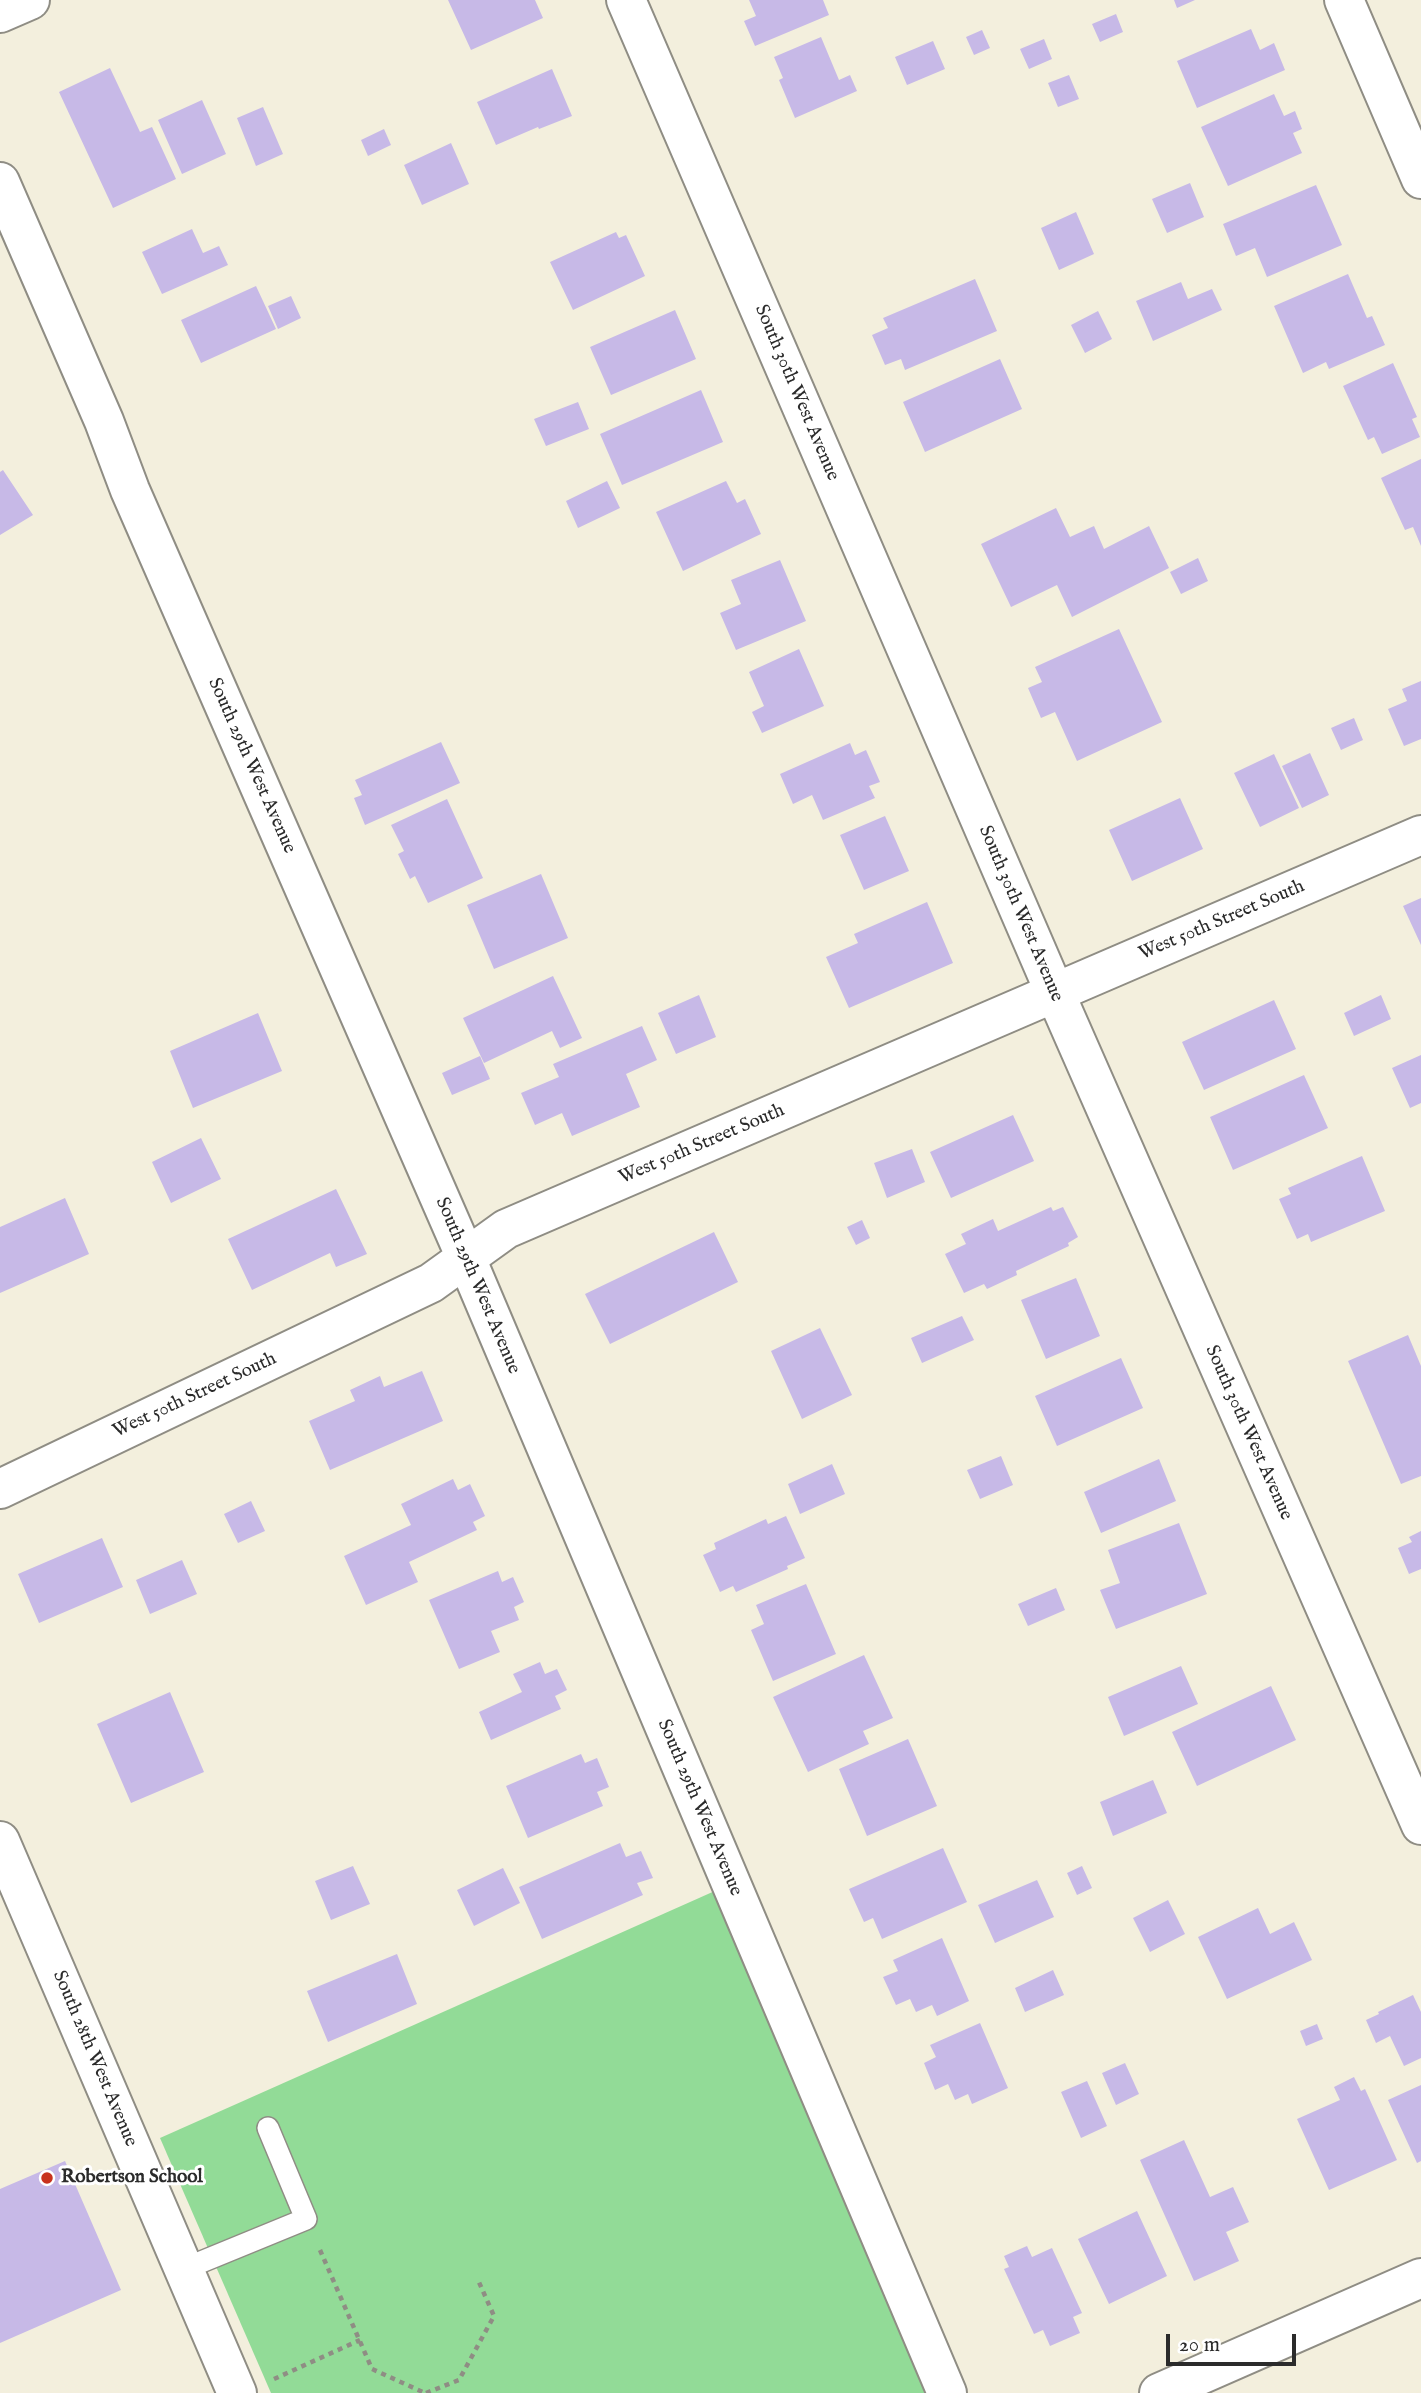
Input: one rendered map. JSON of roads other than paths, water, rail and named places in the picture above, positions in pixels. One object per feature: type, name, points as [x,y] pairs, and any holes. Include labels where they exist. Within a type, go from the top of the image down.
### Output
[{"type":"street","points":[[0,13],[30,0]]},
{"type":"street","name":"South 30th West Avenue","points":[[626,0],[1055,993],[1421,1825]]},
{"type":"street","points":[[1344,0],[1421,179]]},
{"type":"street","name":"South 29th West Avenue","points":[[0,182],[104,421],[130,490],[466,1258],[947,2393]]},
{"type":"street","name":"West 50th Street South","points":[[0,1489],[431,1283],[506,1229],[1421,835]]},
{"type":"street","name":"South 28th West Avenue","points":[[0,1841],[184,2269],[251,2388]]},
{"type":"street","points":[[1159,2393],[1421,2278]]},
{"type":"lane","points":[[184,2269],[306,2219],[268,2128]]},
{"type":"place","name":"Robertson School","points":[[47,2178]]}]
